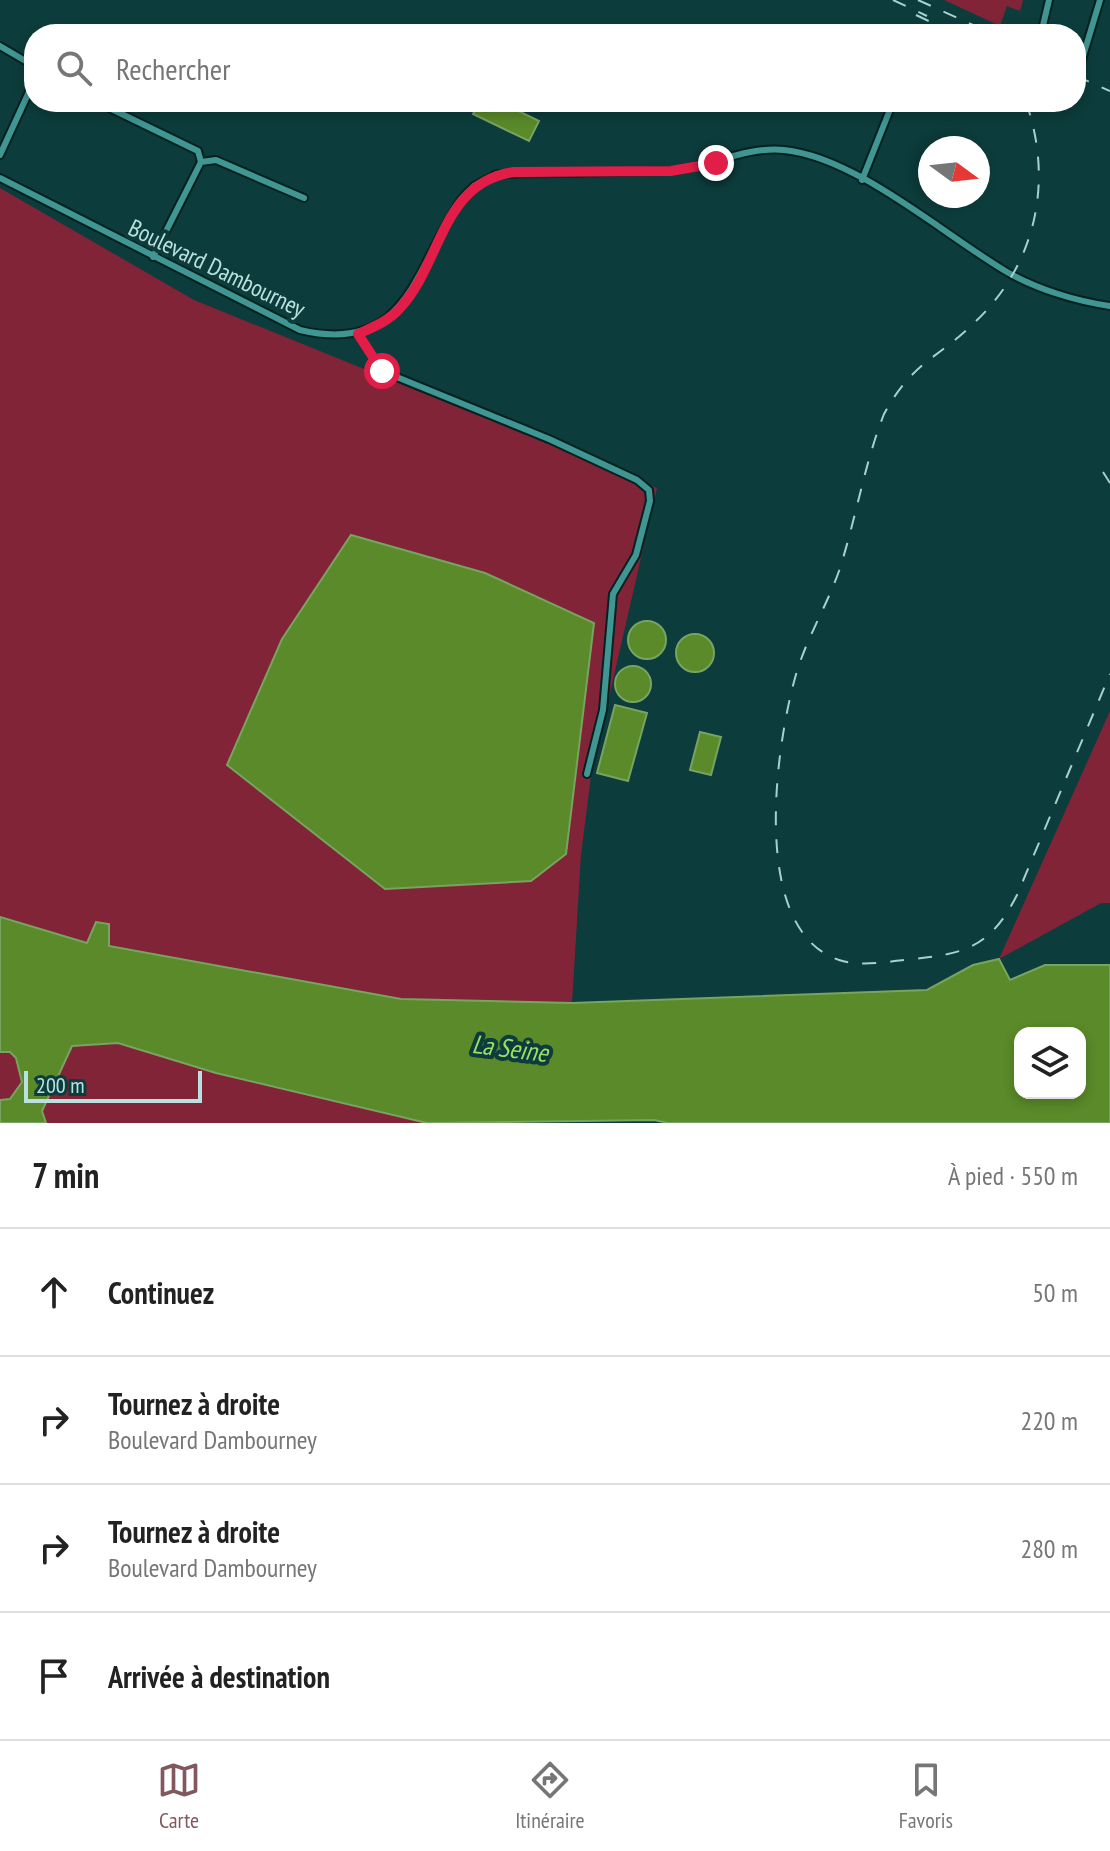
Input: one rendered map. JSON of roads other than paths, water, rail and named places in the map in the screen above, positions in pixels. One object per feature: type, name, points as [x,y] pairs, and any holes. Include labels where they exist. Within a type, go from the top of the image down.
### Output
[{"type":"street","points":[[1043,24],[1049,0]]},
{"type":"street","points":[[1086,41],[1100,0]]},
{"type":"street","points":[[0,46],[24,60]]},
{"type":"street","points":[[0,155],[24,103]]},
{"type":"street","points":[[118,112],[198,151],[201,162],[153,257]]},
{"type":"street","points":[[862,180],[889,112]]},
{"type":"street","name":"Boulevard Dambourney","points":[[0,178],[300,330],[325,336],[358,334],[398,311],[463,197],[474,186],[497,174],[683,170],[747,153],[776,149],[807,155],[862,180],[911,207],[1012,274],[1061,294],[1110,306]]},
{"type":"street","points":[[201,162],[216,160],[304,198]]},
{"type":"street","points":[[358,334],[382,371],[549,439],[637,480],[649,490],[650,501],[636,555],[613,594],[603,710],[587,774]]},
{"type":"water","points":[[521,112],[539,121],[529,141],[473,114]]},
{"type":"water","points":[[351,535],[485,573],[594,623],[566,854],[531,881],[385,889],[227,765],[282,639]]},
{"type":"water","points":[[647,621],[660,627],[666,640],[660,653],[647,659],[634,653],[628,640],[634,627]]},
{"type":"water","points":[[695,634],[708,640],[714,653],[708,666],[695,672],[682,666],[676,653],[682,640]]},
{"type":"water","points":[[633,666],[646,671],[651,684],[646,697],[633,702],[620,697],[615,684],[620,671]]},
{"type":"water","points":[[615,705],[647,713],[628,781],[597,773]]},
{"type":"water","points":[[700,732],[721,737],[711,775],[690,770]]},
{"type":"water","name":"La Seine","points":[[0,917],[87,943],[96,922],[109,924],[109,946],[401,999],[572,1003],[927,990],[973,965],[999,959],[1010,980],[1045,965],[1110,965],[1110,1123],[668,1123],[654,1120],[427,1123],[216,1073],[118,1043],[72,1046],[42,1111],[46,1123],[0,1123],[0,1100],[10,1099],[22,1082],[16,1058],[10,1052],[0,1052]]},
{"type":"railway","points":[[893,0],[927,16]]},
{"type":"railway","points":[[918,0],[971,24]]},
{"type":"railway","points":[[916,15],[935,24]]},
{"type":"railway","points":[[1086,80],[1110,91]]},
{"type":"railway","points":[[1029,112],[1038,162],[1038,192],[1034,221],[1025,249],[995,300],[960,336],[915,372],[884,414],[839,571],[797,671],[782,741],[776,830],[780,874],[791,912],[810,942],[839,960],[864,964],[943,955],[972,946],[985,938],[996,928],[1017,895],[1110,674]]},
{"type":"railway","points":[[1103,472],[1110,483]]}]
